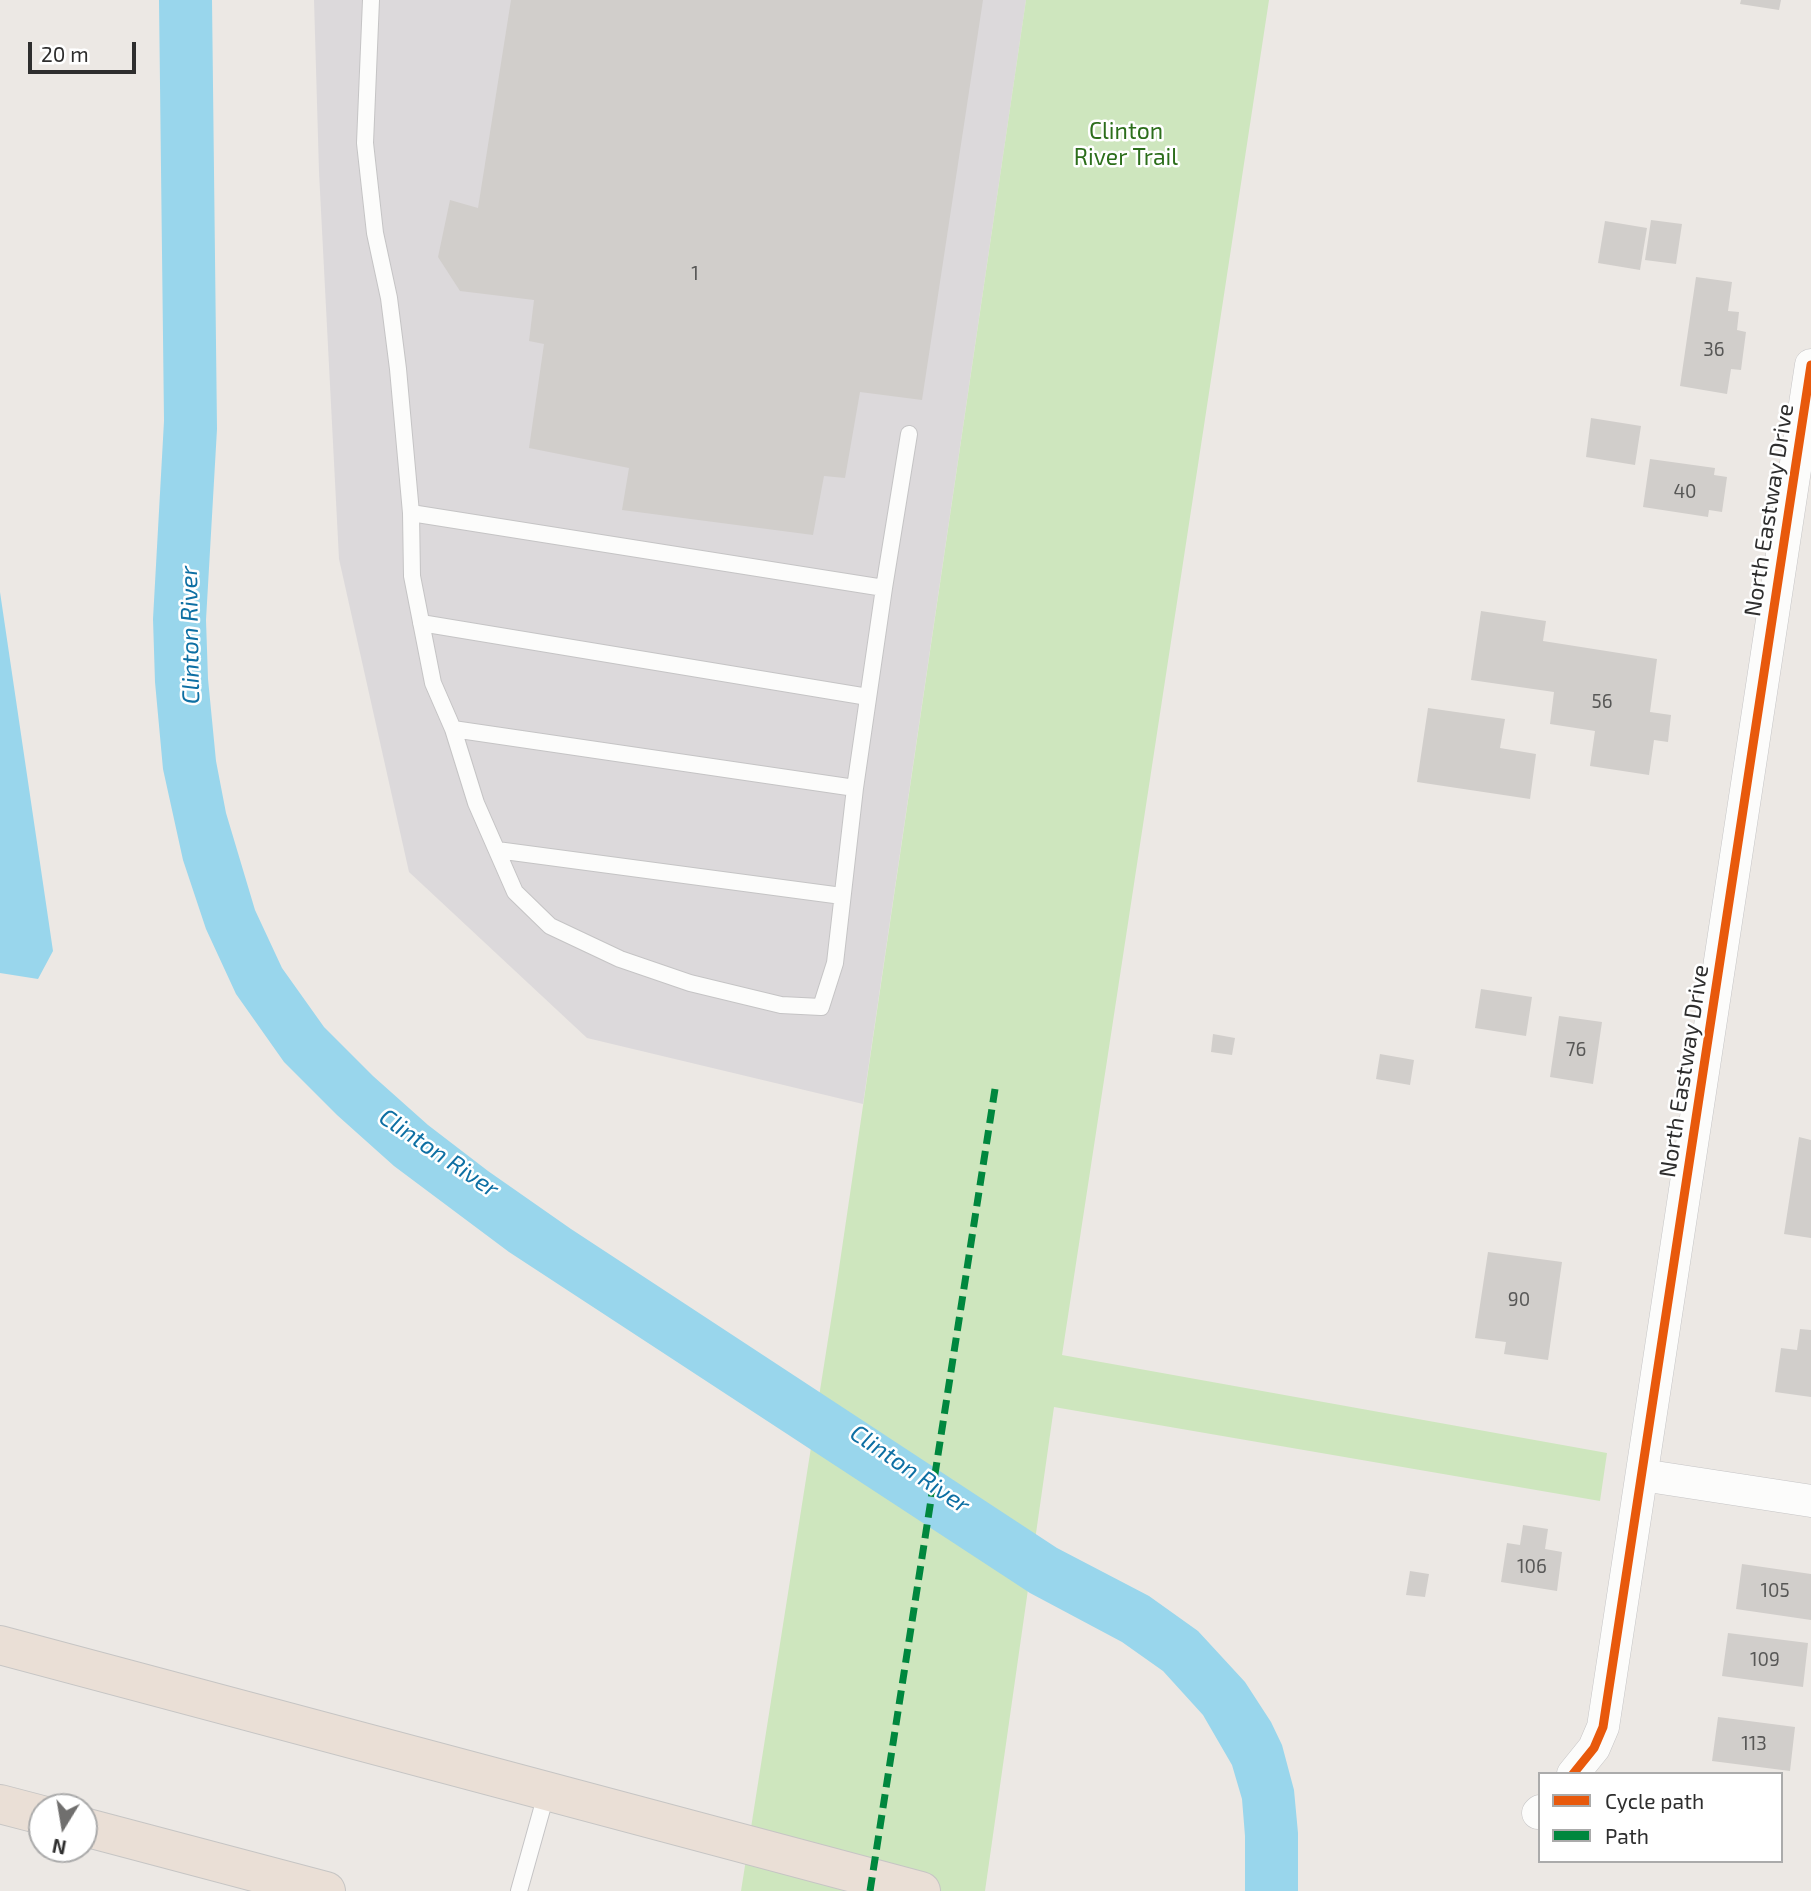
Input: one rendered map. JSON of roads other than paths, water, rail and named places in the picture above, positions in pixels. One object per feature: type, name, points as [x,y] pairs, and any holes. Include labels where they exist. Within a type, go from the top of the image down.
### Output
[{"type":"highway","points":[[0,1645],[921,1891]]},
{"type":"highway","points":[[0,1804],[28,1811]]},
{"type":"highway","points":[[98,1831],[326,1891]]},
{"type":"street","name":"North Eastway Drive","points":[[1575,1772],[1594,1748],[1603,1727],[1811,365]]},
{"type":"street","points":[[1642,1475],[1811,1501]]},
{"type":"lane","points":[[371,0],[365,142],[375,233],[389,298],[398,369],[411,513],[412,576],[421,623],[433,683],[453,729],[476,803],[515,892],[550,926],[620,959],[690,983],[782,1005],[821,1007],[835,963],[855,788],[909,434]]},
{"type":"lane","points":[[411,513],[884,588]]},
{"type":"lane","points":[[421,623],[868,697]]},
{"type":"lane","points":[[453,729],[855,788]]},
{"type":"lane","points":[[497,850],[842,896]]},
{"type":"lane","points":[[519,1891],[547,1791]]},
{"type":"water","name":"Clinton River","points":[[159,0],[212,0],[217,429],[206,620],[208,679],[216,761],[226,813],[255,910],[282,968],[324,1027],[373,1076],[428,1125],[488,1171],[571,1229],[1057,1548],[1149,1596],[1198,1631],[1245,1682],[1271,1722],[1282,1745],[1294,1790],[1298,1833],[1298,1891],[1245,1891],[1242,1799],[1232,1765],[1203,1715],[1163,1671],[1122,1642],[1030,1593],[509,1252],[394,1166],[337,1115],[284,1062],[236,994],[206,929],[183,860],[163,769],[155,682],[153,619],[164,421]]},
{"type":"water","points":[[0,592],[53,951],[38,979],[0,973]]},
{"type":"park label","name":"Clinton River Trail","points":[[1126,144]]}]
